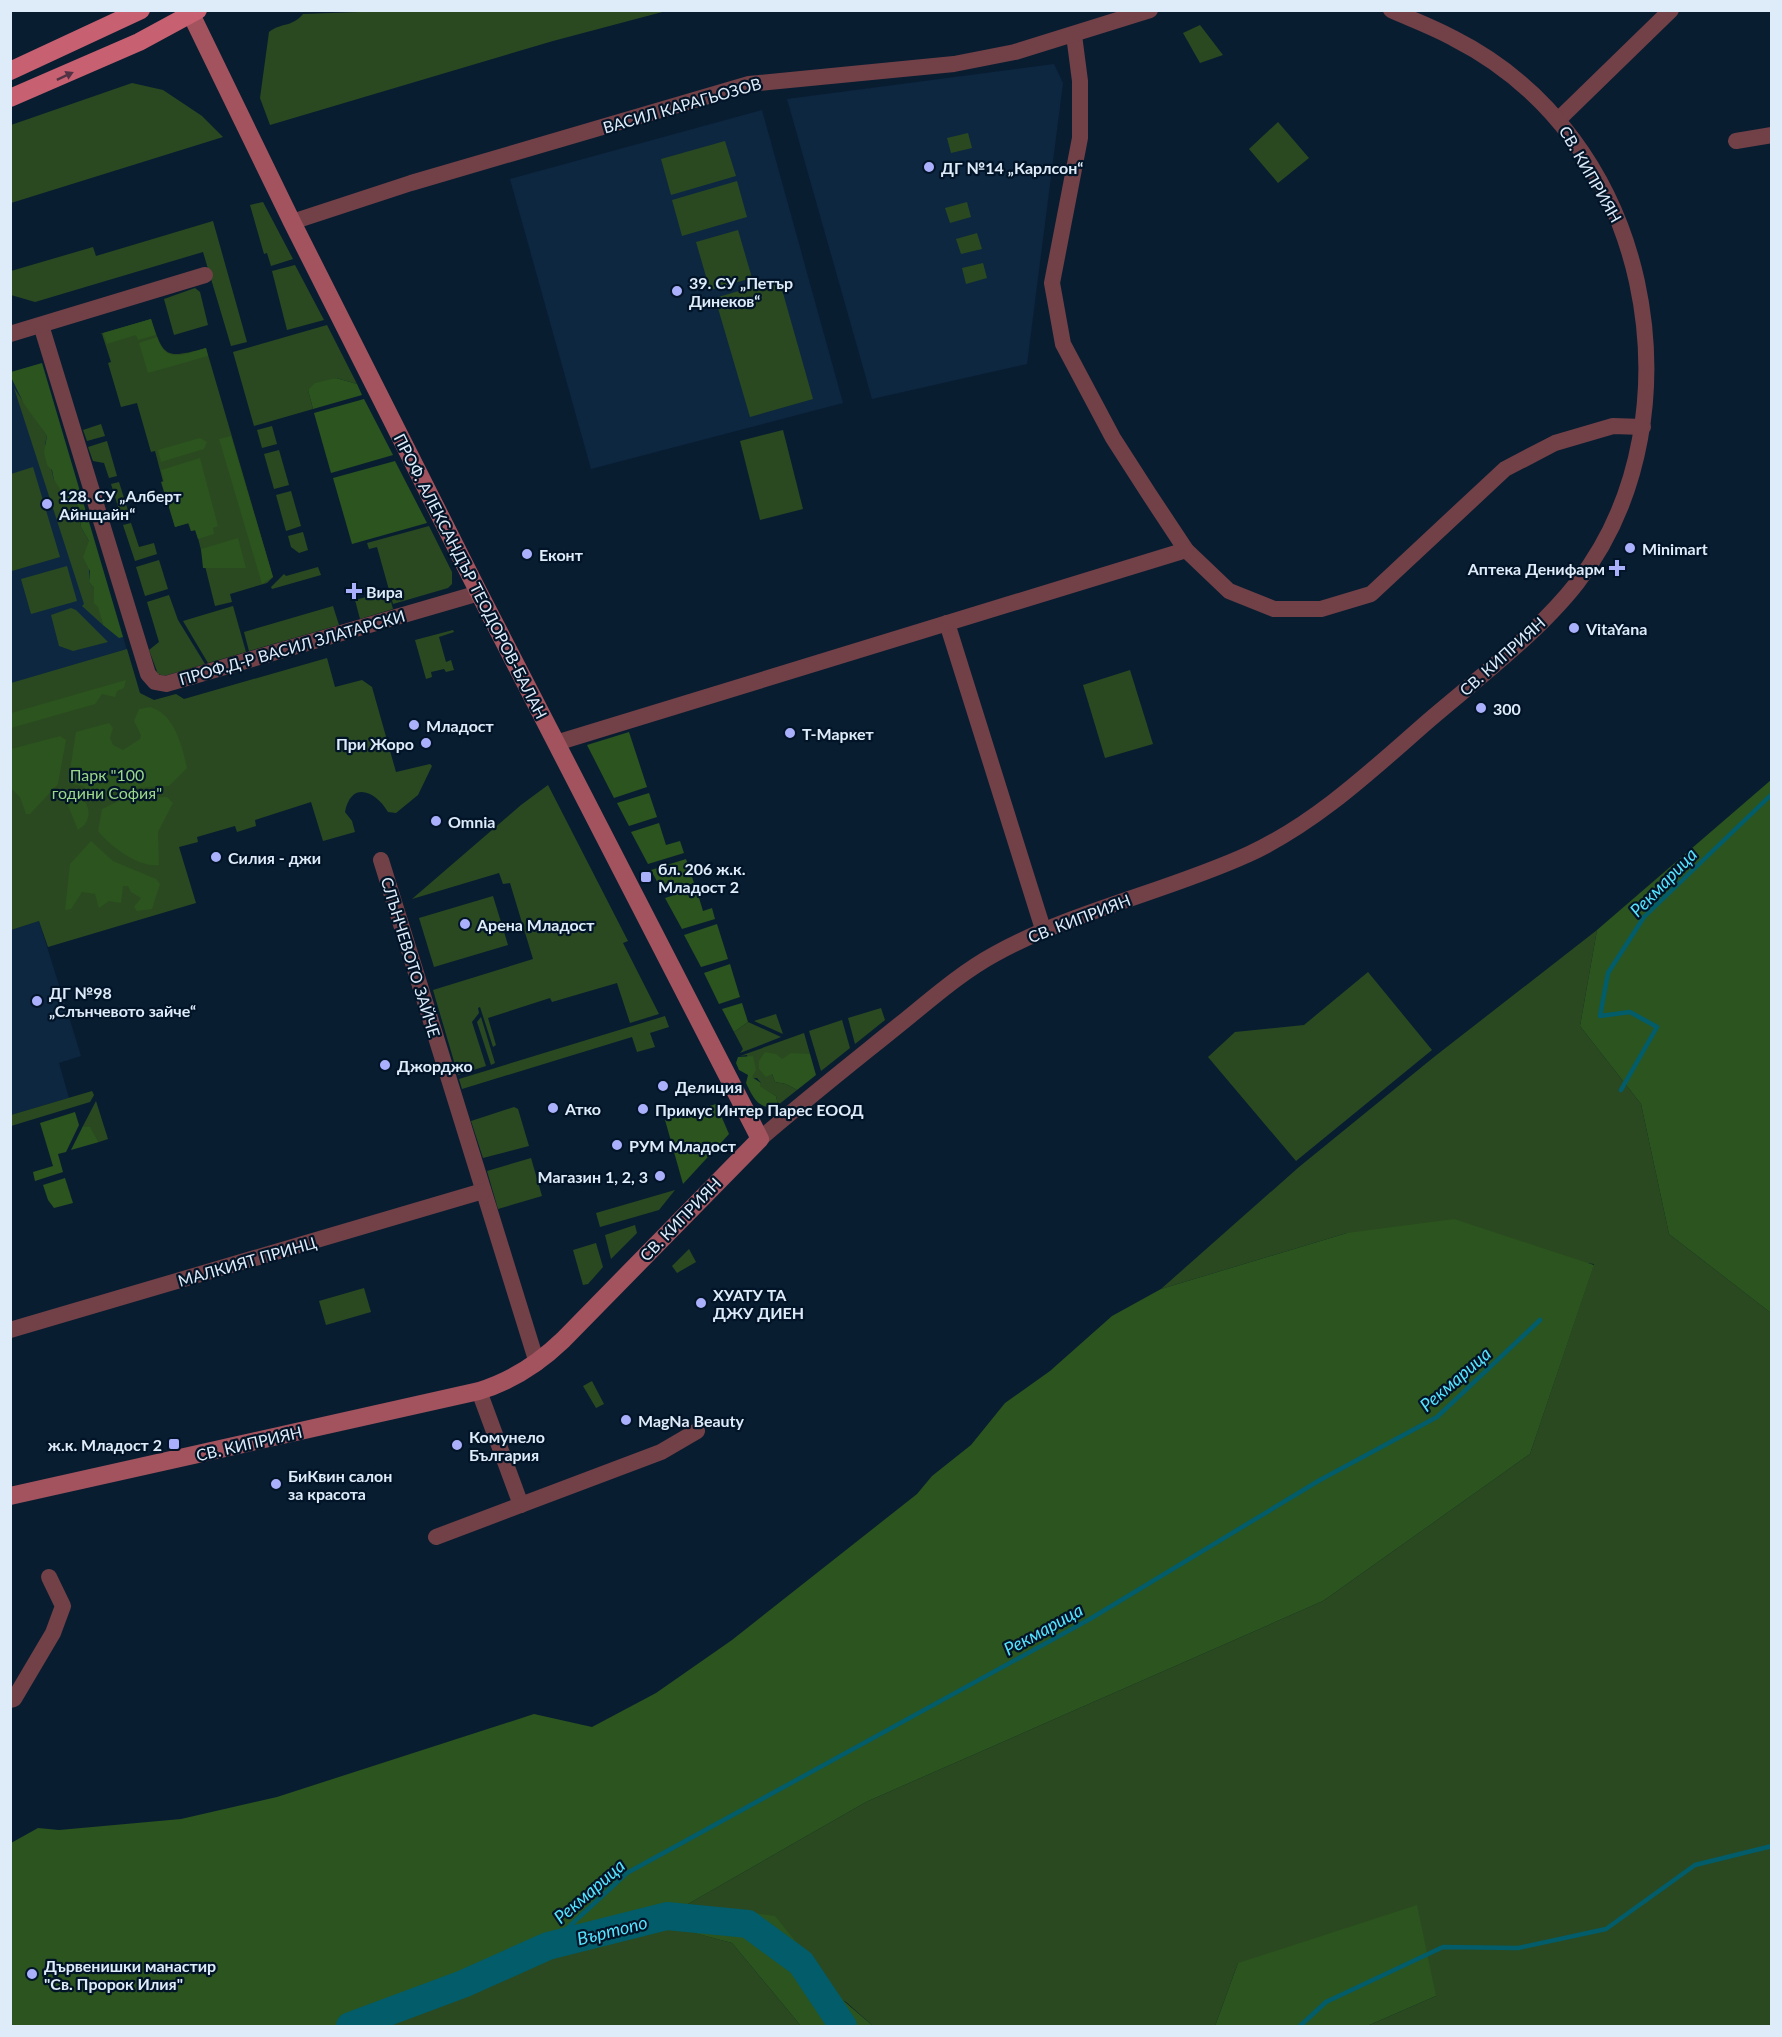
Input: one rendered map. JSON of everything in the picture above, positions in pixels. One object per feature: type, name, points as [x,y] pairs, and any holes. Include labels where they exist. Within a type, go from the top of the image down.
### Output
[{"type":"main road","points":[[10,70],[141,10]]},
{"type":"main road","points":[[10,98],[139,42],[192,12]]},
{"type":"street","name":"ВАСИЛ КАРАГЬОЗОВ","points":[[291,222],[411,183],[749,84],[954,64],[1015,52],[1074,36],[1150,10]]},
{"type":"street","points":[[1390,10],[1477,51],[1526,87],[1559,119],[1671,10]]},
{"type":"street","name":"ПРОФ. АЛЕКСАНДЪР ТЕОДОРОВ-БАЛАН","points":[[192,12],[291,222],[760,1139]]},
{"type":"street","points":[[1074,36],[1080,81],[1080,138],[1052,283],[1063,344],[1113,438],[1186,550],[1228,591],[1274,609],[1321,609],[1371,594],[1505,469],[1555,443],[1613,426],[1643,427]]},
{"type":"street","name":"СВ. КИПРИЯН","points":[[10,1496],[479,1391],[507,1381],[537,1363],[592,1312],[760,1139],[943,990],[990,956],[1043,929],[1250,854],[1279,838],[1360,780],[1533,629],[1579,580],[1614,522],[1629,481],[1643,427],[1647,356],[1644,322],[1631,255],[1611,203],[1559,119]]},
{"type":"street","points":[[1736,141],[1772,135]]},
{"type":"street","points":[[10,334],[205,275]]},
{"type":"street","name":"ПРОФ.Д-Р ВАСИЛ ЗЛАТАРСКИ","points":[[41,325],[148,674],[155,682],[166,684],[479,593]]},
{"type":"street","points":[[556,743],[1186,550]]},
{"type":"street","points":[[947,623],[1043,929]]},
{"type":"street","name":"СЛЪНЧЕВОТО ЗАЙЧЕ","points":[[381,860],[537,1363]]},
{"type":"street","name":"МАЛКИЯТ ПРИНЦ","points":[[10,1330],[483,1191]]},
{"type":"street","points":[[479,1391],[521,1505]]},
{"type":"street","points":[[436,1537],[661,1452],[697,1431]]},
{"type":"street","points":[[10,1700],[14,1699],[53,1633],[63,1606],[49,1577]]},
{"type":"shaded area","name":"ДГ №14 „Карлсон“","points":[[1054,64],[1063,83],[1027,364],[872,399],[787,99]]},
{"type":"shaded area","name":"39. СУ „Петър Динеков“","points":[[762,110],[843,403],[591,469],[510,179]]},
{"type":"shaded area","name":"128. СУ „Алберт Айнщайн“","points":[[42,363],[132,667],[11,703],[11,372]]},
{"type":"shaded area","name":"ДГ №98 „Слънчевото зайче“","points":[[39,921],[81,1056],[59,1063],[69,1098],[11,1115],[11,930]]},
{"type":"green space","points":[[387,11],[666,11],[553,41],[270,125],[260,98],[269,32],[294,21],[303,14]]},
{"type":"green space","points":[[1200,25],[1223,55],[1200,63],[1183,33]]},
{"type":"green space","points":[[132,83],[163,90],[202,116],[223,137],[11,203],[11,125]]},
{"type":"green space","points":[[1278,122],[1309,158],[1278,183],[1249,149]]},
{"type":"green space","points":[[968,133],[972,148],[951,153],[947,138]]},
{"type":"green space","points":[[725,141],[736,176],[671,195],[661,159]]},
{"type":"green space","points":[[737,181],[747,217],[682,236],[672,200]]},
{"type":"green space","points":[[263,202],[293,259],[271,266],[267,253],[264,254],[250,205]]},
{"type":"green space","points":[[967,202],[971,217],[950,223],[945,208]]},
{"type":"green space","points":[[213,221],[247,342],[231,346],[203,252],[35,302],[11,295],[11,271],[93,247],[96,256]]},
{"type":"green space","points":[[738,230],[752,278],[710,290],[696,242]]},
{"type":"green space","points":[[977,233],[982,249],[961,254],[956,239]]},
{"type":"green space","points":[[983,263],[987,278],[966,284],[962,268]]},
{"type":"green space","points":[[295,265],[324,320],[287,330],[272,271]]},
{"type":"green space","points":[[779,279],[813,399],[750,417],[715,298]]},
{"type":"green space","points":[[195,288],[200,292],[208,325],[174,335],[164,299]]},
{"type":"green space","points":[[151,319],[159,342],[168,352],[182,354],[206,348],[273,577],[267,583],[230,594],[232,602],[215,606],[196,530],[191,531],[188,523],[175,527],[155,451],[151,452],[137,403],[121,407],[108,363],[111,362],[102,334],[100,334]]},
{"type":"green space","points":[[151,319],[156,335],[138,340],[136,335],[107,344],[103,333]]},
{"type":"green space","points":[[327,325],[357,384],[336,378],[308,390],[313,409],[254,426],[233,352]]},
{"type":"green space","points":[[157,337],[165,351],[171,354],[183,355],[206,348],[208,356],[148,373],[139,343]]},
{"type":"green space","points":[[42,363],[123,637],[119,638],[103,625],[98,607],[94,603],[94,588],[89,582],[90,571],[83,557],[89,541],[81,527],[78,506],[62,492],[54,480],[44,452],[47,436],[24,404],[11,377],[11,372]]},
{"type":"green space","points":[[336,378],[357,384],[362,395],[313,409],[308,390],[315,383]]},
{"type":"green space","points":[[14,388],[47,436],[45,444],[54,480],[78,506],[81,527],[89,541],[89,582],[94,588],[103,625],[82,606],[84,604]]},
{"type":"green space","points":[[364,399],[393,455],[331,473],[314,413]]},
{"type":"green space","points":[[101,424],[105,436],[87,441],[83,430]]},
{"type":"green space","points":[[272,426],[277,444],[262,448],[257,430]]},
{"type":"green space","points":[[783,430],[803,509],[760,520],[740,441]]},
{"type":"green space","points":[[231,436],[273,577],[262,584],[219,439]]},
{"type":"green space","points":[[200,438],[207,442],[204,449],[161,462],[158,450]]},
{"type":"green space","points":[[107,441],[117,476],[109,478],[104,463],[93,461],[88,447]]},
{"type":"green space","points":[[279,450],[289,485],[274,489],[264,454]]},
{"type":"green space","points":[[200,458],[218,526],[213,528],[214,534],[198,539],[195,530],[191,531],[189,523],[175,527],[161,482],[164,481],[161,470]]},
{"type":"green space","points":[[395,461],[427,523],[352,544],[333,478]]},
{"type":"green space","points":[[33,467],[60,557],[12,571],[11,474]]},
{"type":"green space","points":[[119,482],[130,517],[122,519],[111,484]]},
{"type":"green space","points":[[291,491],[301,526],[286,531],[276,495]]},
{"type":"green space","points":[[131,523],[139,547],[154,543],[157,554],[135,561],[123,525]]},
{"type":"green space","points":[[429,526],[452,572],[452,584],[448,588],[393,604],[377,547],[369,549],[367,543]]},
{"type":"green space","points":[[303,532],[308,550],[299,553],[291,547],[288,536]]},
{"type":"green space","points":[[238,538],[246,568],[203,568],[201,549]]},
{"type":"green space","points":[[159,560],[168,589],[145,596],[136,567]]},
{"type":"green space","points":[[67,566],[77,601],[31,614],[21,579]]},
{"type":"green space","points":[[318,567],[321,575],[272,589],[271,587],[284,574],[286,576]]},
{"type":"green space","points":[[388,591],[393,609],[360,619],[355,600]]},
{"type":"green space","points":[[169,595],[178,620],[205,664],[164,676],[158,674],[149,650],[159,642],[147,602]]},
{"type":"green space","points":[[233,606],[246,652],[208,663],[183,621]]},
{"type":"green space","points":[[333,606],[339,625],[249,651],[244,632]]},
{"type":"green space","points":[[71,608],[76,610],[108,642],[73,651],[59,646],[51,615]]},
{"type":"green space","points":[[453,630],[454,632],[439,637],[446,662],[451,660],[454,670],[446,672],[444,669],[431,672],[432,677],[426,679],[415,640]]},
{"type":"green space","name":"Парк \"100 години София\"","points":[[127,649],[140,693],[154,700],[176,694],[184,699],[327,658],[335,687],[362,680],[372,687],[396,772],[430,764],[432,766],[418,795],[396,813],[388,812],[371,794],[358,792],[353,796],[345,812],[352,821],[355,832],[323,841],[311,802],[255,820],[256,826],[237,832],[235,826],[197,837],[198,842],[179,847],[196,903],[48,947],[39,921],[11,930],[11,683]]},
{"type":"green space","points":[[1130,670],[1153,744],[1105,758],[1083,685]]},
{"type":"green space","points":[[126,680],[124,688],[117,691],[115,697],[102,694],[95,704],[11,728],[11,713]]},
{"type":"green space","points":[[150,707],[166,716],[180,741],[185,759],[187,768],[169,786],[123,789],[97,800],[83,786],[68,783],[76,732],[109,723],[113,728],[110,738],[113,745],[123,750],[140,739],[141,735],[134,721],[139,709]]},
{"type":"green space","points":[[629,732],[647,787],[614,798],[587,745]]},
{"type":"green space","points":[[60,736],[66,740],[58,784],[30,814],[26,814],[20,797],[11,788],[11,749]]},
{"type":"green space","points":[[1771,780],[1771,1313],[1669,1234],[1641,1104],[1580,1026],[1597,930]]},
{"type":"green space","points":[[548,785],[628,941],[623,943],[659,1014],[630,1023],[617,983],[552,1002],[550,998],[488,1018],[496,1045],[493,1047],[480,1007],[478,1008],[479,1013],[472,1022],[486,1066],[458,1075],[433,990],[533,959],[510,883],[503,884],[499,873],[412,899],[521,805]]},
{"type":"green space","points":[[649,793],[657,817],[629,826],[617,803]]},
{"type":"green space","points":[[76,795],[86,803],[88,811],[87,821],[78,830],[64,796]]},
{"type":"green space","points":[[167,797],[173,803],[158,832],[159,865],[134,860],[110,843],[98,831],[102,809],[125,798]]},
{"type":"green space","points":[[659,823],[666,845],[680,841],[684,853],[648,864],[631,832]]},
{"type":"green space","points":[[91,841],[113,861],[156,879],[160,884],[152,909],[137,911],[134,907],[141,898],[131,892],[128,886],[123,886],[121,903],[109,901],[99,908],[95,894],[82,892],[71,909],[65,910],[70,864]]},
{"type":"green space","points":[[686,859],[694,883],[663,893],[651,870]]},
{"type":"green space","points":[[696,888],[703,911],[712,908],[715,919],[682,929],[665,898]]},
{"type":"green space","points":[[493,896],[508,945],[434,967],[419,918]]},
{"type":"green space","points":[[717,924],[728,959],[701,967],[684,935]]},
{"type":"green space","points":[[1597,930],[1580,1026],[1641,1104],[1669,1234],[1771,1313],[1771,2026],[1367,2026],[1436,1996],[1238,1963],[1215,2026],[873,2026],[846,2002],[704,1906],[669,1926],[732,1943],[801,2026],[350,2026],[463,1984],[548,1946],[667,1916],[866,1802],[1323,1601],[1530,1454],[1594,1264],[1347,1233],[1161,1289],[1299,1167],[1434,1057]]},
{"type":"green space","points":[[730,964],[740,997],[719,1004],[704,973]]},
{"type":"green space","points":[[1368,972],[1432,1050],[1296,1161],[1208,1057],[1235,1032],[1304,1025]]},
{"type":"green space","points":[[742,1003],[748,1022],[734,1032],[722,1009]]},
{"type":"green space","points":[[881,1008],[885,1020],[855,1044],[848,1018]]},
{"type":"green space","points":[[776,1014],[783,1034],[754,1021]]},
{"type":"green space","points":[[665,1016],[669,1027],[650,1033],[655,1047],[637,1052],[632,1037],[462,1089],[459,1079]]},
{"type":"green space","points":[[481,1017],[495,1063],[491,1065],[477,1022]]},
{"type":"green space","points":[[842,1020],[850,1048],[821,1071],[809,1031]]},
{"type":"green space","points":[[748,1022],[781,1037],[740,1053],[743,1049],[734,1032]]},
{"type":"green space","points":[[804,1033],[810,1054],[788,1058],[772,1074],[775,1082],[786,1084],[797,1090],[778,1105],[776,1096],[759,1086],[761,1083],[757,1078],[752,1078],[747,1055],[740,1056]]},
{"type":"green space","points":[[765,1052],[776,1054],[782,1059],[791,1053],[810,1054],[816,1075],[797,1090],[786,1084],[775,1082],[772,1074],[766,1077],[759,1069],[759,1061]]},
{"type":"green space","points":[[753,1056],[756,1070],[752,1077],[761,1083],[760,1086],[776,1096],[778,1105],[766,1107],[751,1094],[746,1083],[748,1075],[739,1070],[736,1063],[738,1057]]},
{"type":"green space","points":[[92,1091],[94,1095],[90,1102],[11,1126],[11,1115]]},
{"type":"green space","points":[[96,1101],[108,1139],[99,1142],[90,1128],[83,1126]]},
{"type":"green space","points":[[716,1104],[729,1134],[683,1184],[665,1120]]},
{"type":"green space","points":[[514,1107],[518,1109],[529,1146],[483,1158],[471,1121]]},
{"type":"green space","points":[[75,1112],[79,1125],[66,1152],[58,1154],[63,1172],[35,1181],[33,1172],[53,1166],[40,1123]]},
{"type":"green space","points":[[83,1126],[90,1127],[99,1142],[71,1150]]},
{"type":"green space","points":[[531,1158],[542,1196],[498,1209],[487,1171]]},
{"type":"green space","points":[[65,1178],[73,1203],[54,1208],[48,1200],[43,1185]]},
{"type":"green space","points":[[675,1190],[659,1210],[600,1227],[596,1213]]},
{"type":"green space","points":[[1454,1219],[1594,1265],[1530,1454],[1323,1601],[866,1802],[667,1916],[548,1946],[463,1984],[350,2026],[11,2026],[11,1843],[38,1828],[59,1830],[181,1819],[277,1797],[534,1714],[592,1727],[656,1693],[732,1640],[917,1494],[932,1476],[971,1445],[1005,1403],[1050,1371],[1112,1316],[1161,1289],[1347,1233]]},
{"type":"green space","points":[[635,1225],[637,1233],[611,1259],[605,1235]]},
{"type":"green space","points":[[596,1243],[603,1267],[588,1284],[583,1285],[573,1250]]},
{"type":"green space","points":[[689,1249],[696,1262],[677,1273],[672,1266]]},
{"type":"green space","points":[[364,1288],[371,1312],[326,1325],[319,1301]]},
{"type":"green space","points":[[592,1381],[604,1404],[596,1408],[583,1386]]},
{"type":"green space","points":[[1417,1905],[1436,1996],[1367,2026],[1215,2026],[1238,1963]]},
{"type":"green space","points":[[703,1906],[775,1916],[845,2002],[873,2026],[801,2026],[732,1943],[668,1926]]},
{"type":"waterway","name":"Рекмарица","points":[[1621,1090],[1657,1027],[1630,1012],[1600,1016],[1608,973],[1644,917],[1772,794]]},
{"type":"waterway","name":"Рекмарица","points":[[548,1946],[627,1873],[1090,1619],[1320,1480],[1437,1417],[1540,1320]]},
{"type":"waterway","points":[[1300,2026],[1326,2002],[1443,1947],[1518,1948],[1606,1929],[1695,1865],[1772,1846]]},
{"type":"waterway","name":"Въртопо","points":[[350,2026],[463,1984],[548,1946],[667,1916],[748,1924],[801,1963],[843,2026]]},
{"type":"place","name":"ДГ №14 „Карлсон“","points":[[929,167]]},
{"type":"place","name":"39. СУ „Петър Динеков“","points":[[677,291]]},
{"type":"place","name":"128. СУ „Алберт Айнщайн“","points":[[47,504]]},
{"type":"place","name":"Minimart","points":[[1630,548]]},
{"type":"place","name":"Еконт","points":[[527,554]]},
{"type":"place","name":"Аптека Денифарм","points":[[1617,568]]},
{"type":"place","name":"Вира","points":[[354,591]]},
{"type":"place","name":"VitaYana","points":[[1574,628]]},
{"type":"place","name":"300","points":[[1481,708]]},
{"type":"place","name":"Младост","points":[[414,725]]},
{"type":"place","name":"Т-Маркет","points":[[790,733]]},
{"type":"place","name":"При Жоро","points":[[426,743]]},
{"type":"place","name":"Omnia","points":[[436,821]]},
{"type":"place","name":"Силия - джи","points":[[216,857]]},
{"type":"place","name":"бл. 206 ж.к. Младост 2","points":[[646,877]]},
{"type":"place","name":"Арена Младост","points":[[465,924]]},
{"type":"place","name":"ДГ №98 „Слънчевото зайче“","points":[[37,1001]]},
{"type":"place","name":"Джорджо","points":[[385,1065]]},
{"type":"place","name":"Делиция","points":[[663,1086]]},
{"type":"place","name":"Атко","points":[[553,1108]]},
{"type":"place","name":"Примус Интер Парес ЕООД","points":[[643,1109]]},
{"type":"place","name":"РУМ Младост","points":[[617,1145]]},
{"type":"place","name":"Магазин 1, 2, 3","points":[[660,1176]]},
{"type":"place","name":"ХУАТУ ТА ДЖУ ДИЕН","points":[[701,1303]]},
{"type":"place","name":"MagNa Beauty","points":[[626,1420]]},
{"type":"place","name":"ж.к. Младост 2","points":[[174,1444]]},
{"type":"place","name":"Комунело България","points":[[457,1445]]},
{"type":"place","name":"БиКвин салон за красота","points":[[276,1484]]},
{"type":"place","name":"Дървенишки манастир \"Св. Пророк Илия\"","points":[[32,1974]]}]
